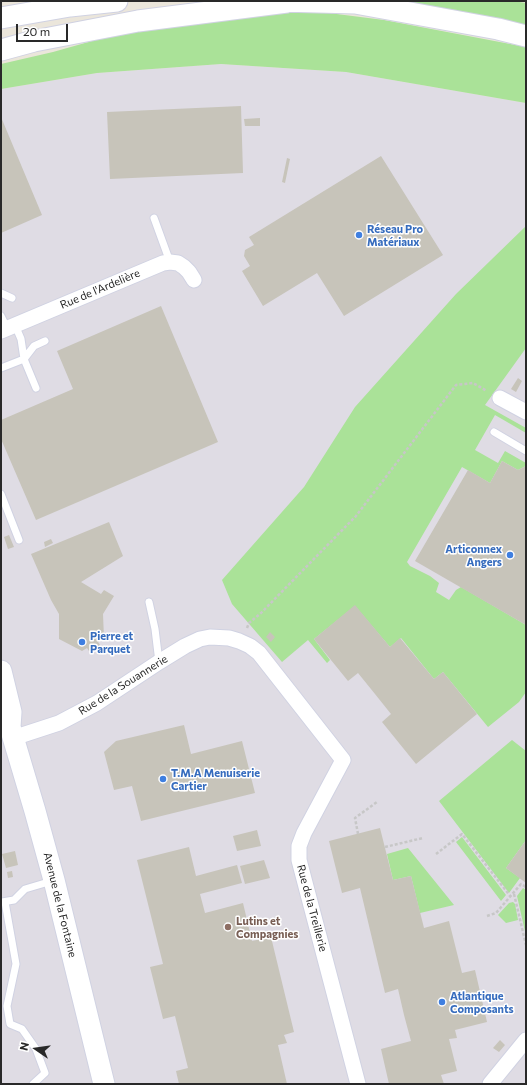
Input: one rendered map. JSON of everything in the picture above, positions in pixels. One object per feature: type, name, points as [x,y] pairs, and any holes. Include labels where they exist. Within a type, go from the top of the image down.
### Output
[{"type":"main road","points":[[1,18],[70,6],[117,1]]},
{"type":"main road","points":[[1,50],[34,41],[138,21],[284,1],[356,4],[498,29],[526,36]]},
{"type":"main road","name":"Avenue de la Fontaine","points":[[1,671],[11,712],[8,727],[54,880],[104,1084]]},
{"type":"street","points":[[170,262],[178,263],[184,267],[190,272],[194,280]]},
{"type":"street","name":"Rue de l'Ardelière","points":[[6,325],[163,263],[170,262]]},
{"type":"street","points":[[497,396],[526,412]]},
{"type":"street","name":"Rue de la Souannerie","points":[[8,727],[66,720],[97,703],[191,642],[210,637]]},
{"type":"street","name":"Rue de la Treillerie","points":[[210,637],[220,637],[239,641],[250,646],[259,653],[343,760],[304,833],[299,846],[299,853],[358,1084]]},
{"type":"street","points":[[490,1084],[526,1040]]},
{"type":"lane","points":[[154,218],[170,262]]},
{"type":"lane","points":[[1,293],[12,298]]},
{"type":"lane","points":[[6,325],[21,339],[24,359],[36,388]]},
{"type":"lane","points":[[1,368],[24,359],[34,346],[45,340]]},
{"type":"lane","points":[[494,432],[526,450]]},
{"type":"lane","points":[[1,494],[19,540]]},
{"type":"lane","points":[[149,602],[155,629],[159,662]]},
{"type":"lane","points":[[33,1084],[46,1073],[36,1050],[22,1029],[10,1024],[7,1006],[16,964],[3,902],[14,900],[25,889],[54,880]]},
{"type":"path","points":[[245,631],[248,623],[261,613],[356,516],[456,385],[472,383],[497,396]]},
{"type":"path","points":[[358,834],[355,818],[376,802]]},
{"type":"path","points":[[436,854],[462,834],[510,897]]},
{"type":"path","points":[[385,847],[423,838]]},
{"type":"path","points":[[487,916],[496,912],[514,894],[521,884],[526,887]]},
{"type":"path","points":[[514,894],[526,945]]},
{"type":"shaded area","points":[[221,64],[346,72],[526,103],[526,1084],[1,1084],[1,89],[97,73]]},
{"type":"green space","points":[[403,1],[513,1],[526,3],[526,25],[479,15]]},
{"type":"green space","points":[[321,12],[384,20],[526,47],[526,103],[346,72],[221,64],[97,73],[1,89],[1,64],[53,52],[156,23],[262,13]]},
{"type":"green space","points":[[526,226],[526,348],[485,405],[526,428],[526,433],[495,415],[475,450],[498,463],[505,451],[526,463],[526,466],[518,470],[502,461],[490,483],[462,467],[407,562],[410,566],[430,576],[439,583],[436,592],[449,600],[456,590],[461,587],[526,625],[526,692],[519,702],[488,727],[443,672],[434,679],[401,638],[390,647],[355,606],[314,639],[330,660],[327,663],[308,640],[282,662],[232,604],[222,580],[304,487],[355,407],[456,294]]},
{"type":"green space","points":[[512,740],[526,751],[526,840],[506,868],[520,878],[509,893],[439,801]]},
{"type":"green space","points":[[462,837],[506,895],[501,901],[456,842]]},
{"type":"green space","points":[[408,848],[454,905],[420,913],[411,876],[393,880],[387,854]]},
{"type":"green space","points":[[523,888],[526,890],[526,936],[517,896]]},
{"type":"green space","points":[[513,902],[515,904],[518,920],[506,923],[498,915],[509,903]]},
{"type":"building","points":[[241,106],[243,173],[110,179],[107,112]]},
{"type":"building","points":[[1,117],[42,215],[1,233]]},
{"type":"building","points":[[260,118],[260,126],[245,126],[244,119]]},
{"type":"building","points":[[381,156],[443,255],[344,316],[317,273],[263,306],[242,271],[250,266],[244,256],[245,250],[254,245],[249,237]]},
{"type":"building","points":[[287,158],[290,159],[285,183],[282,182]]},
{"type":"building","points":[[161,306],[218,442],[36,520],[1,439],[1,420],[73,389],[57,351]]},
{"type":"building","points":[[518,378],[522,381],[516,392],[511,389]]},
{"type":"building","points":[[502,461],[518,470],[526,466],[526,625],[415,561],[468,470],[490,483]]},
{"type":"building","points":[[109,522],[123,556],[81,582],[101,594],[104,590],[114,596],[103,614],[104,638],[98,642],[100,645],[89,651],[87,648],[82,651],[59,639],[59,614],[51,600],[31,554]]},
{"type":"building","points":[[9,535],[14,547],[8,549],[4,537]]},
{"type":"building","points":[[51,539],[53,543],[45,547],[44,542]]},
{"type":"building","points":[[355,605],[390,647],[400,638],[434,679],[443,672],[477,714],[416,764],[382,722],[391,714],[358,673],[348,681],[314,639]]},
{"type":"building","points":[[270,632],[275,637],[271,642],[266,637]]},
{"type":"building","points":[[184,725],[191,754],[242,741],[255,793],[141,821],[132,786],[114,790],[104,752],[116,741]]},
{"type":"building","points":[[380,828],[393,880],[411,876],[424,928],[449,921],[462,973],[475,970],[487,1022],[455,1030],[457,1038],[449,1039],[457,1071],[441,1075],[444,1084],[389,1084],[381,1049],[411,1041],[398,989],[385,993],[360,888],[342,893],[329,841]]},
{"type":"building","points":[[257,830],[261,846],[237,851],[233,836]]},
{"type":"building","points":[[526,840],[526,883],[506,868]]},
{"type":"building","points":[[189,847],[196,876],[237,865],[242,883],[200,894],[205,913],[243,903],[252,941],[271,937],[294,1032],[284,1035],[287,1043],[278,1045],[287,1084],[179,1084],[176,1071],[188,1068],[175,1016],[163,1019],[150,967],[163,964],[137,860]]},
{"type":"building","points":[[15,851],[18,865],[6,868],[2,854]]},
{"type":"building","points":[[264,860],[270,878],[245,884],[240,866]]},
{"type":"building","points":[[12,871],[13,877],[8,878],[7,872]]},
{"type":"building","points":[[500,1040],[505,1045],[499,1052],[493,1048]]},
{"type":"place","name":"Réseau Pro Matériaux","points":[[359,235]]},
{"type":"place","name":"Articonnex Angers","points":[[510,555]]},
{"type":"place","name":"Pierre et Parquet","points":[[82,642]]},
{"type":"place","name":"T.M.A Menuiserie Cartier","points":[[163,779]]},
{"type":"place","name":"Lutins et Compagnies","points":[[228,927]]},
{"type":"place","name":"Atlantique Composants","points":[[442,1002]]}]
